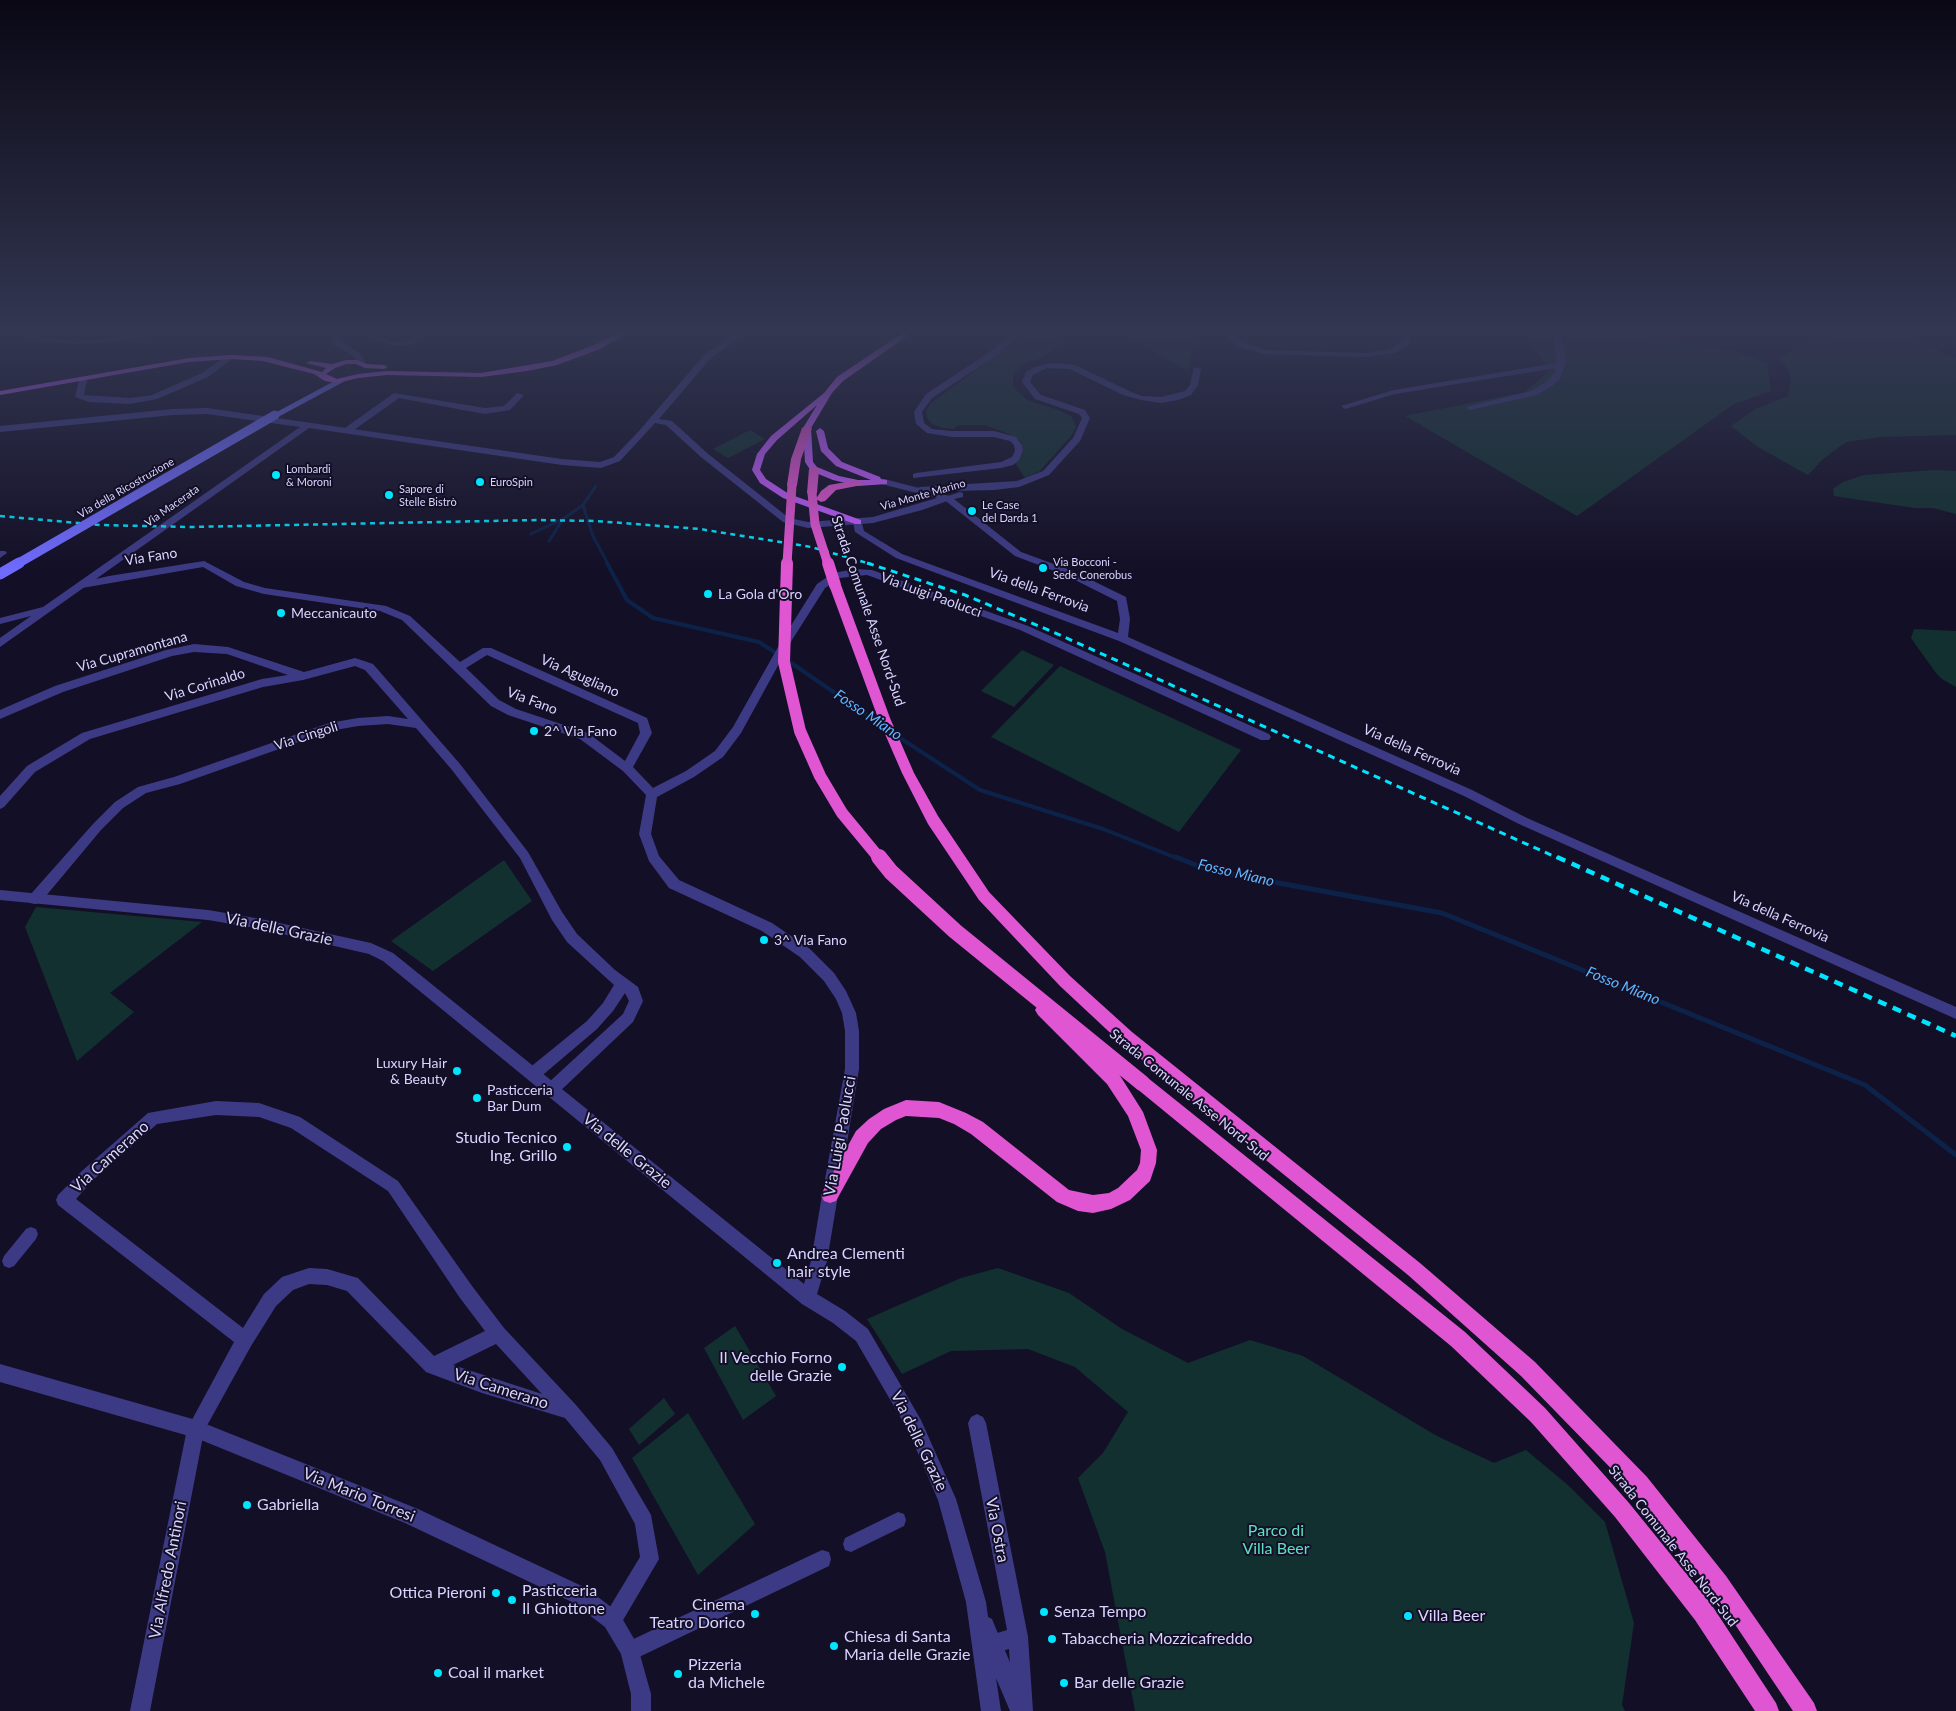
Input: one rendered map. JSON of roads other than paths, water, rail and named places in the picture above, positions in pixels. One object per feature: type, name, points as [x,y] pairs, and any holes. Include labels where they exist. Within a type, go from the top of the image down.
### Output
[{"type":"highway","name":"Strada Comunale Asse Nord-Sud","points":[[807,428],[796,459],[792,485],[785,594],[784,662],[800,731],[820,776],[842,813],[891,872],[955,931],[1458,1339],[1538,1416],[1622,1510],[1703,1612],[1768,1711]]},
{"type":"highway","points":[[814,469],[816,496],[834,487],[858,483]]},
{"type":"highway","name":"Strada Comunale Asse Nord-Sud","points":[[816,496],[815,524],[854,642],[884,718],[908,773],[933,820],[984,896],[1065,981],[1126,1037],[1421,1275],[1528,1369],[1640,1484],[1719,1583],[1806,1711]]},
{"type":"highway","points":[[830,1195],[846,1162],[862,1137],[875,1124],[890,1114],[906,1108],[939,1110],[960,1118],[977,1128],[1063,1196],[1078,1202],[1093,1204],[1111,1201],[1124,1194],[1144,1175],[1148,1163],[1149,1150],[1135,1112],[1113,1079],[1002,970]]},
{"type":"main road","name":"Via della Ricostruzione","points":[[0,574],[282,412]]},
{"type":"main road","points":[[805,412],[774,438],[761,454],[756,470],[763,482],[786,496],[858,522]]},
{"type":"main road","points":[[818,412],[807,428],[809,462],[814,469],[836,478],[858,483],[884,482]]},
{"type":"main road","points":[[818,412],[824,449],[839,464],[884,482]]},
{"type":"main road","points":[[814,469],[820,431]]},
{"type":"street","points":[[0,428],[182,412]]},
{"type":"street","points":[[203,412],[348,430],[562,462],[601,464],[617,459],[660,412]]},
{"type":"street","points":[[348,430],[373,412]]},
{"type":"street","points":[[916,476],[1010,463],[1016,458],[1019,451],[1018,445],[1013,439],[994,434],[952,434],[930,431],[920,424],[918,412]]},
{"type":"street","name":"Via Monte Marino","points":[[920,490],[1019,484],[1046,473],[1077,439],[1084,424],[1076,412]]},
{"type":"street","points":[[653,420],[668,423],[738,483],[786,520],[808,525],[858,522]]},
{"type":"street","name":"Via Macerata","points":[[0,643],[308,425]]},
{"type":"street","points":[[884,482],[947,498],[1018,554],[1068,573],[1122,599],[1125,618],[1123,639]]},
{"type":"street","name":"Via Monte Marino","points":[[858,522],[888,517],[947,498],[994,487]]},
{"type":"street","name":"Via della Ferrovia","points":[[858,522],[860,532],[899,556],[1123,639],[1468,793],[1523,821],[1956,1012]]},
{"type":"street","name":"Via Fano","points":[[82,585],[204,564],[240,584],[264,590],[382,608],[406,618],[495,703],[512,712],[584,736],[627,768],[652,794]]},
{"type":"street","name":"Via Luigi Paolucci","points":[[808,1298],[819,1262],[852,1068],[850,1013],[829,977],[805,953],[767,928],[674,884],[653,858],[645,834],[652,794],[690,774],[719,754],[737,730],[787,640],[825,582],[841,574],[868,572],[1024,628],[1265,737]]},
{"type":"street","name":"Via Macerata","points":[[0,621],[49,608]]},
{"type":"street","name":"Via Cupramontana","points":[[0,714],[59,689],[170,653],[194,648],[228,651],[303,676]]},
{"type":"street","name":"Via Agugliano","points":[[459,667],[487,651],[643,721],[646,733],[627,768]]},
{"type":"street","name":"Via Corinaldo","points":[[0,804],[31,770],[86,736],[262,683],[303,676],[356,662],[368,667],[416,724]]},
{"type":"street","name":"Via Cingoli","points":[[36,899],[96,827],[119,805],[142,790],[176,781],[329,727],[358,722],[388,720],[416,724]]},
{"type":"street","points":[[416,724],[456,767],[524,855],[557,916],[572,938],[610,974],[633,992],[636,1001],[628,1018],[552,1089]]},
{"type":"street","name":"Via delle Grazie","points":[[0,895],[208,915],[262,924],[371,949],[388,957],[808,1298],[839,1316],[862,1335],[915,1426],[947,1499],[976,1602],[991,1711]]},
{"type":"street","points":[[533,1074],[592,1025],[608,1007],[623,983]]},
{"type":"street","points":[[592,1025],[609,1036]]},
{"type":"street","name":"Via Camerano","points":[[244,1340],[64,1200],[88,1175],[153,1118],[216,1108],[259,1110],[295,1122],[393,1186],[466,1292],[498,1334],[570,1411],[606,1454],[644,1522],[650,1558],[612,1620]]},
{"type":"street","points":[[9,1262],[31,1234]]},
{"type":"street","name":"Via Camerano","points":[[196,1429],[244,1340],[270,1300],[288,1282],[309,1276],[327,1277],[352,1284],[432,1366],[482,1384],[570,1411]]},
{"type":"street","name":"Via Camerano","points":[[432,1366],[498,1334]]},
{"type":"street","name":"Via Mario Torresi","points":[[0,1373],[196,1429],[411,1516],[579,1595],[612,1620],[630,1651],[641,1694],[641,1711]]},
{"type":"street","name":"Via Ostra","points":[[977,1423],[1018,1637],[1022,1711]]},
{"type":"street","name":"Via Alfredo Antinori","points":[[140,1711],[196,1429]]},
{"type":"street","points":[[851,1544],[898,1520]]},
{"type":"street","points":[[630,1651],[822,1558]]},
{"type":"street","points":[[976,1602],[991,1644],[1022,1711]]},
{"type":"street","points":[[991,1644],[1018,1637]]},
{"type":"waterway","points":[[583,505],[596,486]]},
{"type":"waterway","points":[[563,519],[583,505]]},
{"type":"waterway","name":"Fosso Miano","points":[[583,505],[593,536],[608,564]]},
{"type":"waterway","points":[[531,534],[563,519]]},
{"type":"waterway","points":[[549,541],[563,519]]},
{"type":"waterway","name":"Fosso Miano","points":[[607,563],[627,600],[653,618],[759,642],[779,655]]},
{"type":"waterway","name":"Fosso Miano","points":[[787,660],[886,728]]},
{"type":"waterway","name":"Fosso Miano","points":[[894,734],[980,790],[1103,829],[1179,859]]},
{"type":"waterway","name":"Fosso Miano","points":[[1176,857],[1208,870],[1442,913],[1865,1085],[1956,1155]]},
{"type":"railway","points":[[0,516],[100,525],[189,527],[538,520],[596,521],[700,529],[811,547],[871,564]]},
{"type":"railway","points":[[867,563],[965,595],[1053,632],[1560,859]]},
{"type":"railway","points":[[1557,857],[1956,1036]]},
{"type":"place","name":"Lombardi & Moroni","points":[[276,475]]},
{"type":"place","name":"EuroSpin","points":[[480,482]]},
{"type":"place","name":"Sapore di Stelle Bistrò","points":[[389,495]]},
{"type":"place","name":"Le Case del Darda 1","points":[[972,511]]},
{"type":"place","name":"Via Bocconi - Sede Conerobus","points":[[1043,568]]},
{"type":"place","name":"La Gola d'Oro","points":[[708,594]]},
{"type":"place","name":"Meccanicauto","points":[[281,613]]},
{"type":"place","name":"2^ Via Fano","points":[[534,731]]},
{"type":"place","name":"3^ Via Fano","points":[[764,940]]},
{"type":"place","name":"Luxury Hair & Beauty","points":[[457,1071]]},
{"type":"place","name":"Pasticceria Bar Dum","points":[[477,1098]]},
{"type":"place","name":"Studio Tecnico Ing. Grillo","points":[[567,1147]]},
{"type":"place","name":"Andrea Clementi hair style","points":[[777,1263]]},
{"type":"place","name":"Il Vecchio Forno delle Grazie","points":[[842,1367]]},
{"type":"place","name":"Gabriella","points":[[247,1505]]},
{"type":"place","name":"Ottica Pieroni","points":[[496,1593]]},
{"type":"place","name":"Pasticceria Il Ghiottone","points":[[512,1600]]},
{"type":"place","name":"Senza Tempo","points":[[1044,1612]]},
{"type":"place","name":"Cinema Teatro Dorico","points":[[755,1614]]},
{"type":"place","name":"Villa Beer","points":[[1408,1616]]},
{"type":"place","name":"Tabaccheria Mozzicafreddo","points":[[1052,1639]]},
{"type":"place","name":"Chiesa di Santa Maria delle Grazie","points":[[834,1646]]},
{"type":"place","name":"Coal il market","points":[[438,1673]]},
{"type":"place","name":"Pizzeria da Michele","points":[[678,1674]]},
{"type":"place","name":"Bar delle Grazie","points":[[1064,1683]]},
{"type":"park label","name":"Parco di Villa Beer","points":[[1276,1540]]}]
